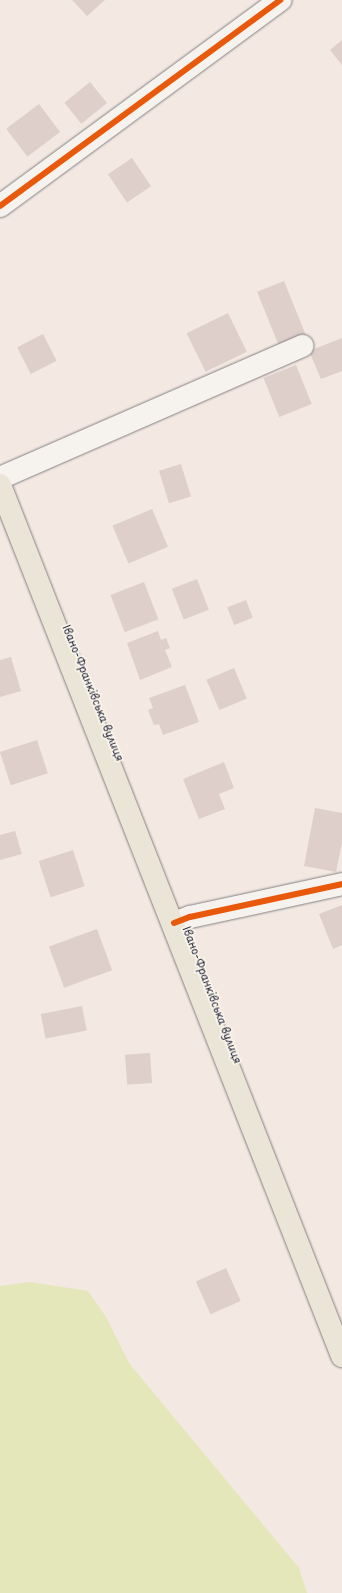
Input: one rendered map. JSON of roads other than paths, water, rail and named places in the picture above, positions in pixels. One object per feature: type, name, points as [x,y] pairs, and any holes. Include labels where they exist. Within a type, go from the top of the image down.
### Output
[{"type":"main road","name":"Івано-Франківська вулиця","points":[[0,485],[174,923],[341,1352]]},
{"type":"street","points":[[0,206],[280,0]]},
{"type":"street","points":[[0,478],[302,346]]},
{"type":"street","points":[[174,923],[190,917],[342,884]]}]
